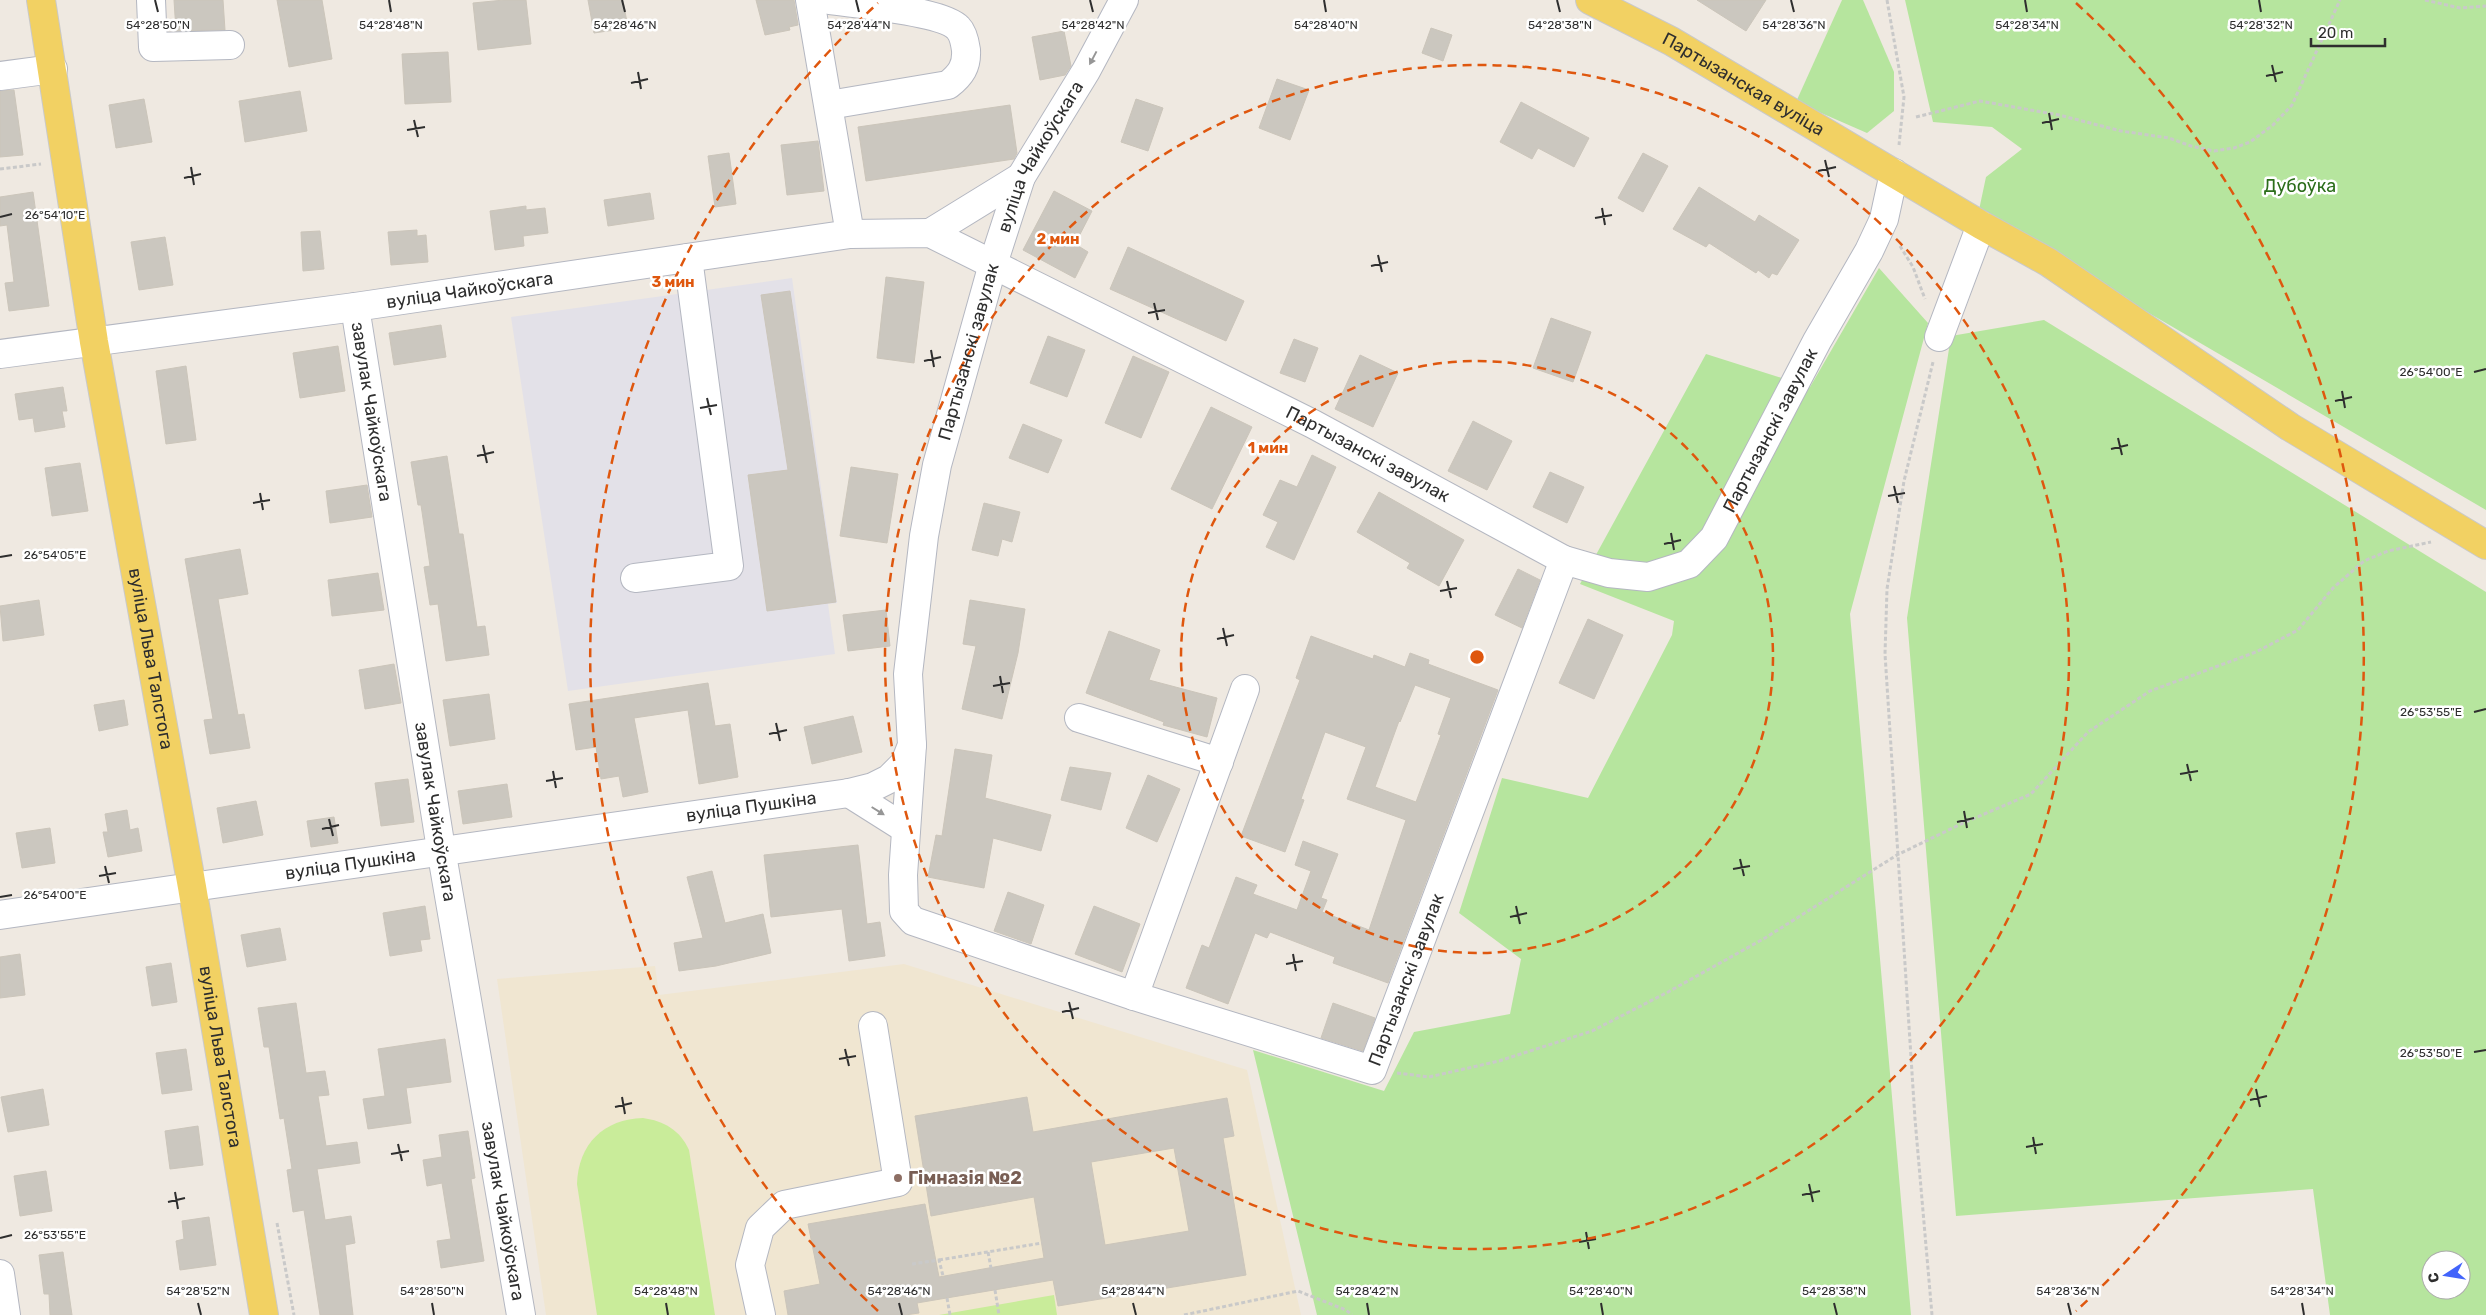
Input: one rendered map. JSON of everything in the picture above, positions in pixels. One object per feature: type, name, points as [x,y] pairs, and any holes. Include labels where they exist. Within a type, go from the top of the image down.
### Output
[{"type":"main road","name":"вуліца Льва Талстога","points":[[41,0],[94,342],[192,887],[264,1315]]},
{"type":"main road","name":"Партызанская вуліца","points":[[1590,0],[1671,41],[1981,225],[2048,262],[2290,426],[2477,539]]},
{"type":"street","points":[[151,0],[153,47],[230,45]]},
{"type":"street","points":[[810,0],[850,234]]},
{"type":"street","points":[[829,0],[903,11],[946,21],[958,28],[965,42],[967,61],[960,76],[948,85],[829,105]]},
{"type":"street","name":"вуліца Чайкоўскага","points":[[0,354],[355,307],[850,234],[930,232],[993,264],[1021,177],[1086,71],[1124,0]]},
{"type":"street","points":[[0,76],[52,69]]},
{"type":"street","name":"Партызанскі завулак","points":[[1564,560],[1372,1070],[1134,996],[913,921],[904,911],[903,875],[912,745],[908,674],[927,518],[936,465],[993,264],[1313,424],[1564,560],[1609,573],[1648,577],[1689,564],[1714,538],[1817,341],[1869,251],[1884,219],[1894,173]]},
{"type":"street","points":[[930,232],[1021,177]]},
{"type":"street","points":[[1939,337],[1981,225]]},
{"type":"street","points":[[635,578],[729,566],[688,258]]},
{"type":"street","name":"завулак Чайкоўскага","points":[[355,307],[441,849],[520,1315]]},
{"type":"street","points":[[1134,996],[1245,689]]},
{"type":"street","points":[[1079,718],[1219,762]]},
{"type":"street","name":"Партызанскі завулак","points":[[849,793],[873,787],[889,779],[905,763],[912,745]]},
{"type":"street","points":[[849,793],[906,829]]},
{"type":"street","name":"вуліца Пушкіна","points":[[0,915],[441,849],[849,793]]},
{"type":"street","points":[[761,1315],[750,1265],[760,1228],[784,1204],[898,1182],[873,1026]]},
{"type":"street","points":[[0,1274],[6,1315]]},
{"type":"path","points":[[1888,0],[1904,97],[1903,120],[1894,173]]},
{"type":"path","points":[[1916,117],[1980,101],[2060,115],[2121,131],[2169,138],[2191,146],[2214,151],[2234,148],[2250,142],[2273,125],[2292,105],[2340,0]]},
{"type":"path","points":[[2425,0],[2460,8],[2486,6]]},
{"type":"path","points":[[0,169],[42,164]]},
{"type":"path","points":[[1884,219],[1913,267],[1939,337],[1904,481],[1887,588],[1885,654],[1915,1120],[1932,1315]]},
{"type":"path","points":[[1372,1070],[1429,1077],[1499,1061],[1592,1031],[1668,992],[1757,942],[1897,855],[1961,824],[2031,794],[2088,732],[2150,691],[2256,652],[2298,630],[2333,588],[2364,561],[2388,551],[2477,539]]},
{"type":"path","points":[[912,1264],[1042,1243]]},
{"type":"path","points":[[988,1252],[991,1268]]},
{"type":"path","points":[[939,1260],[943,1276]]},
{"type":"path","points":[[995,1290],[999,1315]]},
{"type":"path","points":[[1187,1315],[1298,1291],[1346,1310],[1352,1315]]},
{"type":"path","points":[[947,1298],[950,1315]]},
{"type":"shaded area","points":[[792,278],[837,603],[828,604],[835,654],[568,691],[511,317]]},
{"type":"shaded area","name":"Гімназія №2","points":[[904,964],[1247,1070],[1301,1315],[546,1315],[497,979],[655,966],[659,995]]},
{"type":"green space","points":[[1842,0],[1863,0],[1894,72],[1894,111],[1867,133],[1796,102]]},
{"type":"green space","name":"Дубоўка","points":[[1905,0],[2486,0],[2486,510],[2070,267],[1979,210],[1986,177],[2022,149],[1992,127],[1933,122]]},
{"type":"green space","points":[[1879,268],[1928,323],[1850,614],[1911,1315],[1317,1315],[1253,1050],[1384,1091],[1414,1032],[1510,1014],[1521,959],[1459,913],[1502,778],[1588,798],[1672,635],[1674,621],[1580,584],[1706,354],[1810,387]]},
{"type":"green space","points":[[2044,320],[2486,592],[2486,1315],[2330,1315],[2313,1189],[1956,1216],[1907,618],[1951,336]]},
{"type":"green space","points":[[643,1118],[658,1121],[676,1132],[689,1150],[715,1315],[597,1315],[577,1184],[582,1157],[596,1136],[605,1129],[629,1119]]},
{"type":"green space","points":[[1054,1295],[1057,1315],[939,1315]]},
{"type":"building","points":[[174,0],[223,0],[225,30],[176,31]]},
{"type":"building","points":[[277,0],[322,0],[332,59],[289,67]]},
{"type":"building","points":[[526,0],[531,44],[478,50],[473,3]]},
{"type":"building","points":[[588,0],[623,0],[628,28],[594,33]]},
{"type":"building","points":[[756,0],[794,0],[798,25],[789,27],[790,30],[765,35]]},
{"type":"building","points":[[1697,0],[1766,0],[1746,31]]},
{"type":"building","points":[[1431,28],[1452,35],[1443,61],[1422,53]]},
{"type":"building","points":[[1064,31],[1071,66],[1065,75],[1040,80],[1032,37]]},
{"type":"building","points":[[448,52],[451,102],[405,104],[402,54]]},
{"type":"building","points":[[1277,79],[1309,90],[1290,140],[1259,128]]},
{"type":"building","points":[[14,90],[23,155],[0,157],[0,91]]},
{"type":"building","points":[[300,91],[307,131],[245,142],[239,101]]},
{"type":"building","points":[[144,99],[152,142],[116,148],[109,105]]},
{"type":"building","points":[[1136,99],[1163,108],[1148,151],[1121,142]]},
{"type":"building","points":[[1521,102],[1589,138],[1574,167],[1538,148],[1532,159],[1500,142]]},
{"type":"building","points":[[1010,105],[1017,153],[1014,159],[866,181],[858,127]]},
{"type":"building","points":[[818,141],[824,191],[787,195],[781,145]]},
{"type":"building","points":[[729,153],[736,204],[715,207],[708,156]]},
{"type":"building","points":[[1643,153],[1668,166],[1643,212],[1618,198]]},
{"type":"building","points":[[1699,187],[1755,222],[1759,215],[1799,240],[1777,275],[1772,273],[1769,278],[1758,270],[1756,273],[1709,243],[1706,247],[1673,229]]},
{"type":"building","points":[[1054,191],[1092,211],[1075,244],[1088,252],[1075,278],[1023,250]]},
{"type":"building","points":[[33,192],[49,306],[9,311],[5,283],[14,282],[7,225],[0,226],[0,197]]},
{"type":"building","points":[[650,193],[654,219],[608,226],[604,200]]},
{"type":"building","points":[[526,206],[526,210],[545,208],[548,233],[523,236],[524,246],[495,250],[490,211]]},
{"type":"building","points":[[417,230],[417,236],[426,235],[428,262],[391,265],[388,232]]},
{"type":"building","points":[[320,231],[324,269],[303,271],[301,232]]},
{"type":"building","points":[[165,237],[173,285],[139,290],[131,242]]},
{"type":"building","points":[[1128,247],[1244,301],[1226,341],[1110,289]]},
{"type":"building","points":[[886,277],[924,282],[914,363],[877,358]]},
{"type":"building","points":[[790,291],[836,602],[767,611],[748,475],[788,470],[761,295]]},
{"type":"building","points":[[1551,318],[1591,332],[1573,382],[1533,368]]},
{"type":"building","points":[[441,325],[446,357],[394,365],[389,333]]},
{"type":"building","points":[[1048,336],[1085,350],[1067,397],[1030,383]]},
{"type":"building","points":[[1294,339],[1318,348],[1305,382],[1280,373]]},
{"type":"building","points":[[338,346],[345,391],[300,398],[293,353]]},
{"type":"building","points":[[1360,355],[1398,373],[1373,427],[1335,409]]},
{"type":"building","points":[[1133,356],[1169,372],[1141,438],[1105,423]]},
{"type":"building","points":[[186,366],[196,440],[166,444],[156,371]]},
{"type":"building","points":[[63,387],[67,411],[62,411],[65,427],[35,432],[33,418],[19,420],[15,394]]},
{"type":"building","points":[[1211,407],[1252,427],[1212,509],[1171,489]]},
{"type":"building","points":[[1473,421],[1512,441],[1487,490],[1448,471]]},
{"type":"building","points":[[1023,424],[1062,440],[1048,473],[1009,458]]},
{"type":"building","points":[[1312,455],[1336,467],[1294,560],[1266,547],[1278,522],[1263,515],[1280,480],[1297,487]]},
{"type":"building","points":[[447,456],[459,534],[463,534],[477,627],[485,626],[489,655],[446,661],[438,604],[430,605],[424,567],[430,566],[421,505],[418,505],[411,462]]},
{"type":"building","points":[[80,463],[88,511],[52,516],[45,468]]},
{"type":"building","points":[[851,467],[898,474],[887,543],[840,536]]},
{"type":"building","points":[[1550,472],[1584,487],[1567,523],[1533,507]]},
{"type":"building","points":[[367,485],[372,517],[330,523],[326,491]]},
{"type":"building","points":[[1379,492],[1464,540],[1439,586],[1407,568],[1410,563],[1357,532]]},
{"type":"building","points":[[984,503],[1020,512],[1012,542],[1002,539],[998,556],[972,550]]},
{"type":"building","points":[[240,549],[248,594],[218,599],[238,715],[244,714],[250,748],[210,754],[204,720],[213,719],[185,559]]},
{"type":"building","points":[[1518,569],[1540,580],[1522,628],[1495,615]]},
{"type":"building","points":[[378,573],[384,610],[332,616],[328,580]]},
{"type":"building","points":[[39,600],[44,635],[3,641],[0,606]]},
{"type":"building","points":[[970,600],[1025,609],[1018,653],[1002,719],[962,709],[976,646],[963,644]]},
{"type":"building","points":[[886,610],[890,646],[848,651],[843,615]]},
{"type":"building","points":[[1588,619],[1623,635],[1594,699],[1559,683]]},
{"type":"building","points":[[1109,631],[1160,650],[1149,680],[1217,698],[1207,737],[1163,725],[1164,722],[1086,693]]},
{"type":"building","points":[[1311,636],[1373,659],[1374,655],[1405,667],[1410,653],[1429,660],[1428,664],[1498,690],[1388,983],[1333,963],[1335,957],[1270,932],[1267,938],[1255,933],[1228,1004],[1186,988],[1202,945],[1209,948],[1236,877],[1257,885],[1253,894],[1297,910],[1311,871],[1295,865],[1303,841],[1338,854],[1321,898],[1327,900],[1322,912],[1369,930],[1406,820],[1347,799],[1366,747],[1325,732],[1301,799],[1304,800],[1285,852],[1241,836],[1300,680],[1296,678]],"holes":[[[1415,685],[1451,698],[1438,734],[1441,735],[1416,802],[1375,787],[1399,721]]]},
{"type":"building","points":[[394,664],[401,703],[365,709],[359,670]]},
{"type":"building","points":[[708,683],[715,726],[730,724],[738,777],[699,784],[688,710],[634,718],[648,792],[623,797],[619,776],[601,779],[596,747],[576,750],[569,704]]},
{"type":"building","points":[[489,694],[495,739],[450,746],[443,700]]},
{"type":"building","points":[[124,700],[128,725],[99,731],[94,705]]},
{"type":"building","points":[[853,716],[862,752],[812,764],[804,727]]},
{"type":"building","points":[[955,749],[992,755],[985,798],[1051,815],[1041,851],[993,838],[984,888],[928,877],[936,835],[942,836]]},
{"type":"building","points":[[1070,767],[1111,773],[1101,810],[1061,800]]},
{"type":"building","points":[[1148,775],[1180,789],[1157,842],[1126,828]]},
{"type":"building","points":[[408,779],[414,822],[381,826],[375,783]]},
{"type":"building","points":[[507,784],[512,817],[463,824],[458,791]]},
{"type":"building","points":[[256,801],[263,835],[223,843],[217,808]]},
{"type":"building","points":[[127,810],[130,830],[138,828],[142,851],[108,857],[103,832],[108,832],[105,814]]},
{"type":"building","points":[[334,817],[338,843],[311,847],[307,821]]},
{"type":"building","points":[[50,828],[55,863],[22,868],[16,833]]},
{"type":"building","points":[[858,845],[867,924],[880,922],[885,956],[849,961],[842,909],[771,917],[764,855]]},
{"type":"building","points":[[712,871],[725,923],[763,914],[771,953],[716,966],[679,971],[674,943],[703,938],[687,877]]},
{"type":"building","points":[[1008,892],[1044,905],[1031,944],[994,931]]},
{"type":"building","points":[[425,906],[430,939],[420,940],[422,951],[390,956],[383,913]]},
{"type":"building","points":[[1094,906],[1140,924],[1122,972],[1075,954]]},
{"type":"building","points":[[280,928],[286,960],[247,967],[241,935]]},
{"type":"building","points":[[20,954],[25,995],[0,998],[0,957]]},
{"type":"building","points":[[171,963],[177,1002],[152,1006],[146,967]]},
{"type":"building","points":[[296,1003],[306,1073],[325,1071],[329,1095],[318,1096],[326,1146],[357,1142],[360,1163],[317,1169],[325,1220],[351,1216],[355,1243],[345,1245],[353,1315],[320,1315],[304,1210],[293,1212],[287,1170],[292,1169],[284,1118],[280,1119],[269,1047],[264,1047],[258,1008]]},
{"type":"building","points":[[1333,1003],[1375,1018],[1363,1051],[1321,1038]]},
{"type":"building","points":[[445,1039],[451,1082],[406,1088],[411,1123],[368,1129],[363,1099],[385,1096],[378,1049]]},
{"type":"building","points":[[186,1049],[192,1090],[162,1094],[156,1053]]},
{"type":"building","points":[[43,1089],[49,1125],[8,1132],[1,1097]]},
{"type":"building","name":"Гімназія №2","points":[[1027,1097],[1033,1132],[1227,1098],[1234,1136],[1223,1138],[1246,1275],[1058,1306],[1053,1280],[917,1303],[919,1313],[905,1315],[788,1315],[784,1291],[820,1284],[808,1224],[925,1204],[939,1277],[1044,1258],[1034,1197],[931,1216],[915,1116]],"holes":[[[1174,1148],[1189,1231],[1105,1245],[1091,1162]]]},
{"type":"building","points":[[198,1126],[203,1165],[170,1169],[165,1131]]},
{"type":"building","points":[[468,1131],[475,1178],[471,1179],[484,1261],[441,1268],[437,1241],[451,1239],[442,1183],[427,1186],[423,1160],[442,1157],[439,1135]]},
{"type":"building","points":[[46,1171],[52,1211],[20,1216],[14,1176]]},
{"type":"building","points":[[209,1217],[216,1265],[180,1270],[176,1241],[184,1239],[182,1221]]},
{"type":"building","points":[[63,1252],[72,1315],[50,1315],[49,1294],[44,1294],[39,1255]]},
{"type":"place","name":"Гімназія №2","points":[[898,1178]]}]
